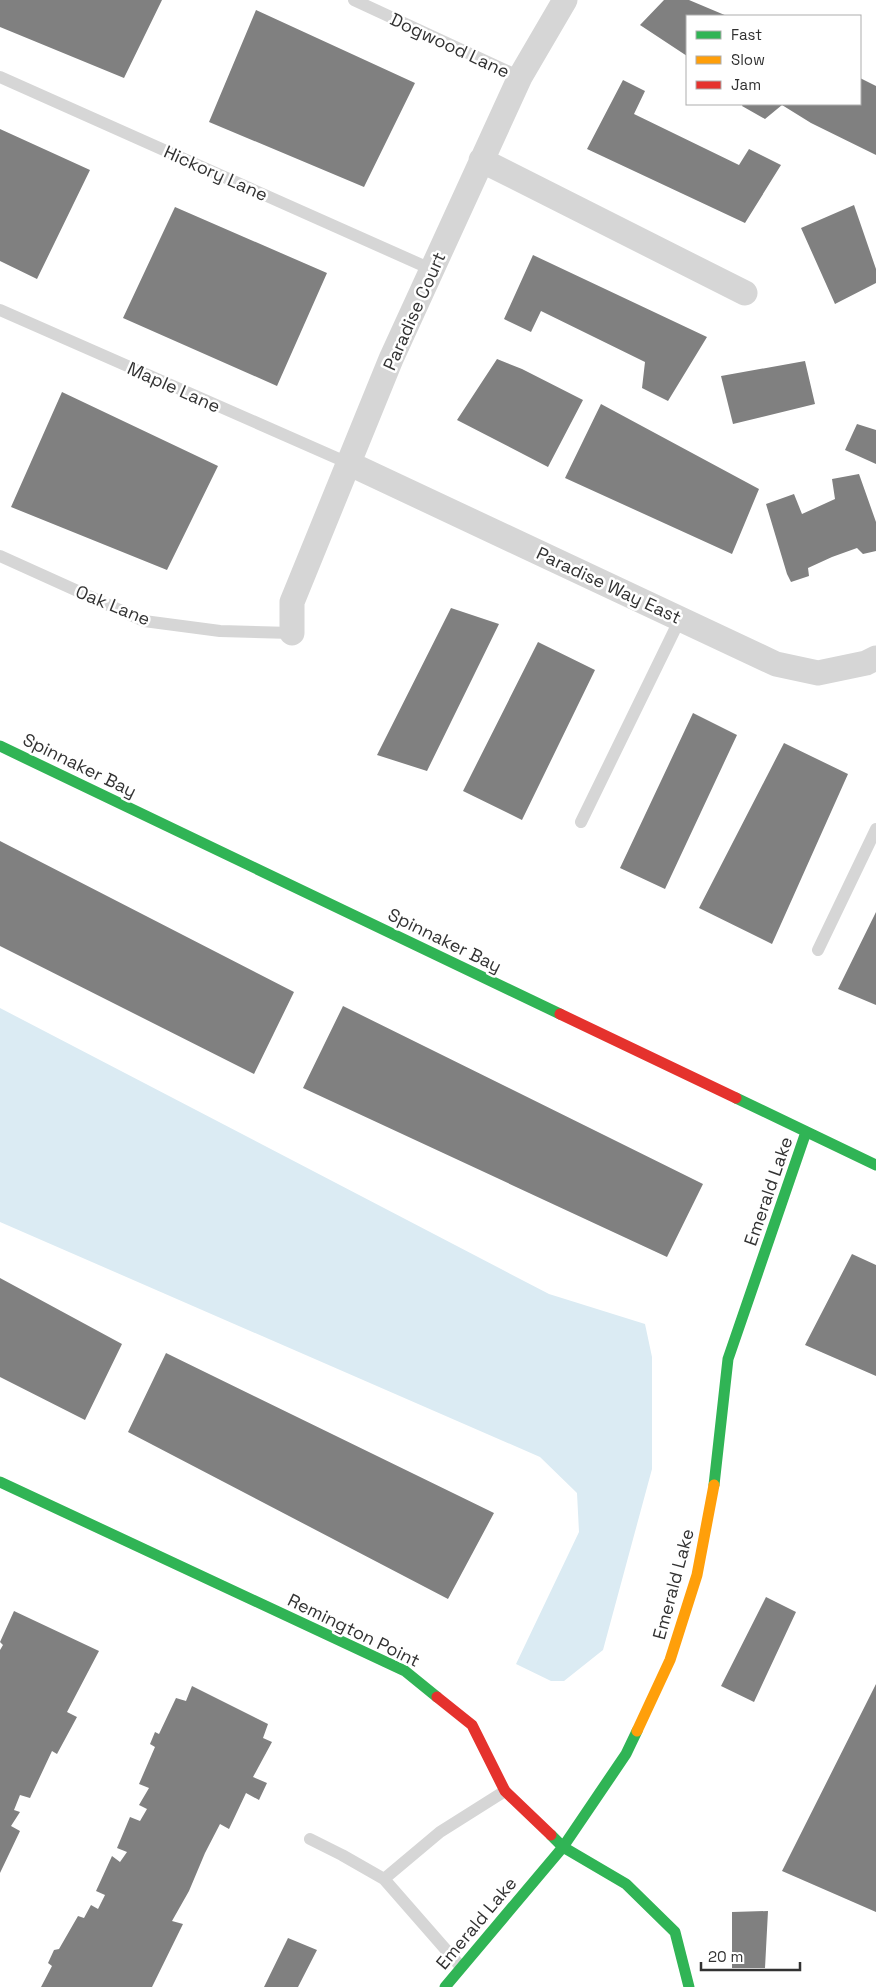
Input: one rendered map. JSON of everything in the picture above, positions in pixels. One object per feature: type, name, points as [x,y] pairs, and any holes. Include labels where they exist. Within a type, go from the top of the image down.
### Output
[{"type":"street","name":"Paradise Court","points":[[292,633],[292,602],[391,359],[520,77],[565,0]]},
{"type":"street","points":[[481,160],[745,293]]},
{"type":"street","name":"Paradise Way East","points":[[348,463],[776,664],[818,673],[866,663],[876,658]]},
{"type":"street","name":"Spinnaker Bay","points":[[0,746],[876,1165]]},
{"type":"street","name":"Emerald Lake","points":[[445,1987],[563,1847],[626,1754],[670,1660],[697,1575],[716,1473],[728,1359],[806,1132]]},
{"type":"street","name":"Remington Point","points":[[0,1482],[405,1672],[472,1725],[506,1790],[563,1847],[626,1884],[676,1932],[689,1987]]},
{"type":"lane","name":"Dogwood Lane","points":[[354,0],[520,77]]},
{"type":"lane","name":"Hickory Lane","points":[[0,77],[432,270]]},
{"type":"lane","name":"Maple Lane","points":[[0,310],[348,463]]},
{"type":"lane","name":"Oak Lane","points":[[0,556],[144,621],[220,631],[292,633]]},
{"type":"lane","points":[[581,822],[680,619]]},
{"type":"lane","points":[[818,950],[876,830]]},
{"type":"lane","points":[[384,1879],[440,1832],[506,1790]]},
{"type":"lane","points":[[310,1839],[384,1879],[461,1967]]},
{"type":"shaded area","points":[[0,1008],[549,1294],[645,1324],[652,1357],[652,1469],[603,1650],[564,1681],[551,1681],[516,1664],[579,1532],[577,1493],[540,1457],[0,1222]]},
{"type":"building","points":[[0,0],[162,0],[124,78],[0,27]]},
{"type":"building","points":[[664,0],[689,0],[725,15],[686,15],[686,55],[640,25]]},
{"type":"building","points":[[256,10],[415,83],[364,187],[209,122]]},
{"type":"building","points":[[861,78],[876,86],[876,155],[811,123],[782,105],[861,105]]},
{"type":"building","points":[[623,80],[645,91],[634,114],[739,165],[749,149],[781,165],[745,223],[587,149]]},
{"type":"building","points":[[742,105],[782,105],[765,119]]},
{"type":"building","points":[[0,129],[90,170],[37,279],[0,261]]},
{"type":"building","points":[[854,205],[876,269],[876,283],[835,304],[801,228]]},
{"type":"building","points":[[175,207],[327,273],[277,386],[123,318]]},
{"type":"building","points":[[533,255],[707,337],[668,401],[642,388],[645,362],[541,311],[531,332],[504,319]]},
{"type":"building","points":[[497,359],[522,369],[583,400],[548,467],[457,420]]},
{"type":"building","points":[[805,361],[815,404],[733,424],[721,376]]},
{"type":"building","points":[[62,392],[218,466],[167,570],[11,507]]},
{"type":"building","points":[[601,404],[759,489],[732,554],[565,478]]},
{"type":"building","points":[[857,424],[876,430],[876,464],[845,450]]},
{"type":"building","points":[[859,474],[876,522],[876,551],[863,554],[857,548],[832,557],[808,568],[809,576],[791,582],[766,504],[794,494],[802,514],[835,499],[832,479]]},
{"type":"building","points":[[451,608],[499,624],[427,771],[377,755]]},
{"type":"building","points":[[538,642],[595,670],[522,820],[463,791]]},
{"type":"building","points":[[693,713],[737,735],[665,889],[620,868]]},
{"type":"building","points":[[784,743],[848,774],[772,944],[699,908]]},
{"type":"building","points":[[0,841],[294,992],[254,1074],[0,946]]},
{"type":"building","points":[[876,912],[876,1005],[838,989]]},
{"type":"building","points":[[343,1006],[703,1184],[667,1257],[303,1088]]},
{"type":"building","points":[[852,1254],[876,1265],[876,1376],[805,1345]]},
{"type":"building","points":[[0,1278],[122,1344],[85,1420],[0,1377]]},
{"type":"building","points":[[166,1353],[494,1513],[448,1599],[128,1432]]},
{"type":"building","points":[[766,1597],[796,1612],[754,1702],[721,1686]]},
{"type":"building","points":[[14,1611],[99,1651],[67,1712],[77,1717],[57,1754],[52,1751],[30,1798],[20,1795],[14,1810],[20,1812],[11,1826],[20,1831],[0,1873],[0,1650],[3,1645],[0,1642]]},
{"type":"building","points":[[876,1684],[876,1912],[782,1871]]},
{"type":"building","points":[[192,1686],[268,1724],[263,1738],[272,1742],[253,1777],[267,1783],[259,1800],[246,1793],[229,1829],[220,1824],[189,1891],[172,1921],[183,1924],[152,1987],[41,1987],[52,1966],[48,1963],[54,1950],[59,1949],[78,1916],[84,1918],[91,1905],[98,1909],[105,1895],[96,1891],[112,1856],[120,1862],[127,1852],[117,1848],[130,1817],[140,1821],[147,1809],[139,1805],[149,1788],[139,1784],[155,1747],[150,1744],[155,1732],[159,1734],[176,1698],[186,1701]]},
{"type":"building","points":[[768,1911],[765,1968],[732,1968],[732,1912]]},
{"type":"building","points":[[288,1938],[317,1950],[298,1987],[264,1987]]},
{"type":"traffic: fast","points":[[0,746],[560,1014]]},
{"type":"traffic: fast","points":[[736,1098],[876,1165]]},
{"type":"traffic: fast","points":[[714,1485],[728,1359],[806,1132]]},
{"type":"traffic: fast","points":[[0,1482],[405,1671],[437,1697]]},
{"type":"traffic: fast","points":[[445,1987],[563,1847],[626,1754],[637,1731]]},
{"type":"traffic: fast","points":[[551,1835],[563,1847],[626,1884],[675,1932],[689,1987]]},
{"type":"traffic: slow","points":[[637,1731],[670,1660],[697,1575],[714,1485]]},
{"type":"traffic: jam","points":[[560,1014],[736,1098]]},
{"type":"traffic: jam","points":[[437,1697],[472,1725],[505,1791],[551,1835]]}]
